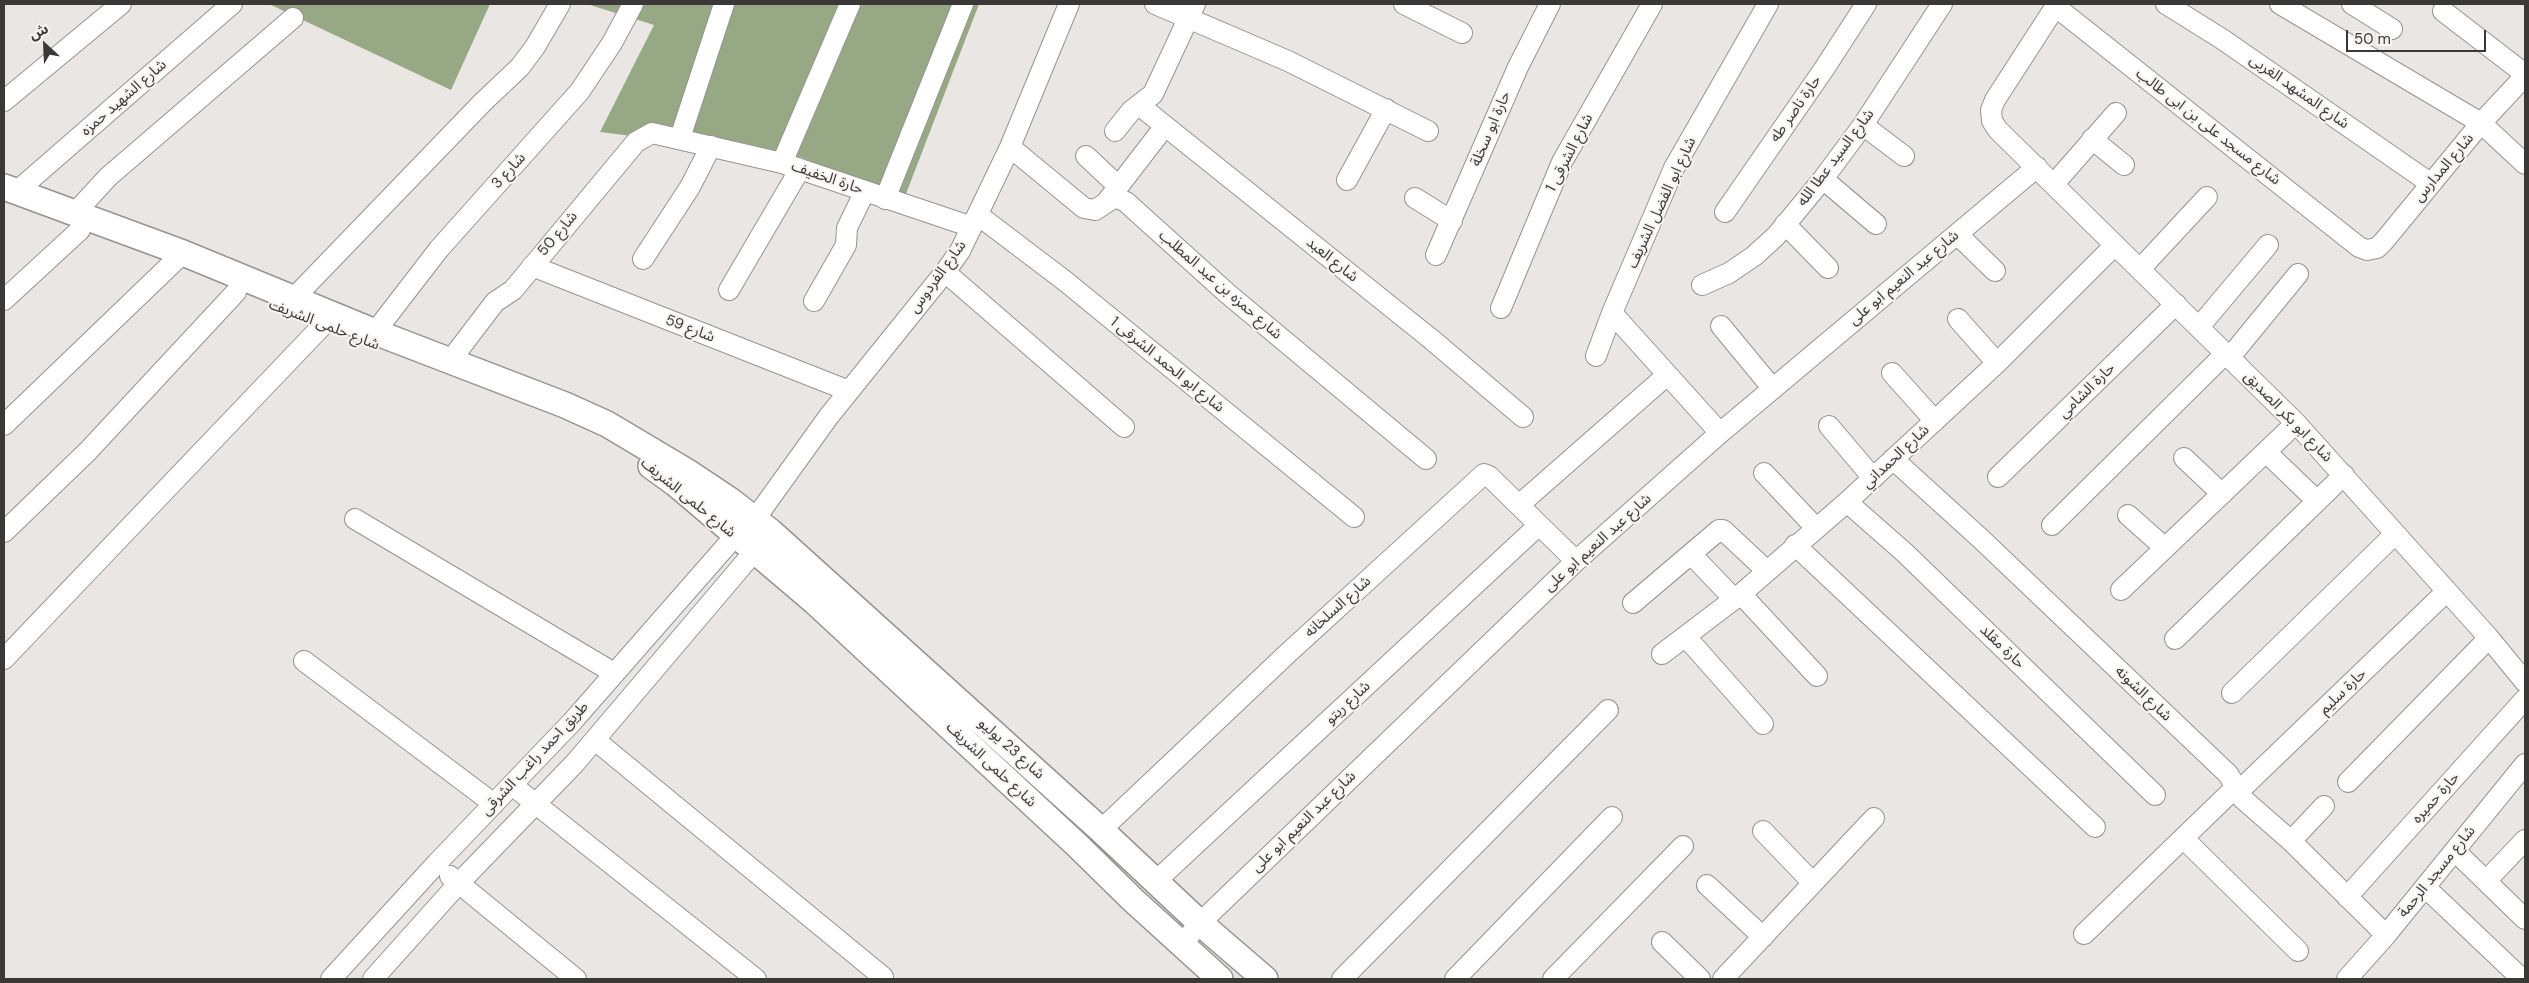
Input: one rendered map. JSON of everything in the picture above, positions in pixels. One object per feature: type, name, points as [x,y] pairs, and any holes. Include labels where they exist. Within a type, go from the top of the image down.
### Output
[{"type":"street","points":[[4,101],[121,4]]},
{"type":"street","name":"شارع الشهيد حمزه","points":[[8,194],[232,4]]},
{"type":"street","points":[[293,299],[483,102],[520,67],[535,47],[560,4]]},
{"type":"street","name":"شارع 3","points":[[376,332],[439,249],[580,91],[612,44],[633,4]]},
{"type":"street","points":[[680,138],[724,4]]},
{"type":"street","points":[[729,290],[791,166],[850,4]]},
{"type":"street","points":[[885,199],[963,4]]},
{"type":"street","name":"شارع الفردوس","points":[[373,979],[458,884],[536,805],[755,551],[763,526],[828,416],[945,272],[975,221],[1010,147],[1069,4]]},
{"type":"street","points":[[1156,4],[1192,10],[1288,61],[1428,131]]},
{"type":"street","points":[[1404,4],[1462,33]]},
{"type":"street","name":"حارة ابو سخلة","points":[[1436,255],[1518,67],[1550,4]]},
{"type":"street","name":"شارع الشرقى 1","points":[[1502,308],[1562,162],[1652,4]]},
{"type":"street","name":"شارع ابو الفضل الشريف","points":[[1596,356],[1612,313],[1674,168],[1768,4]]},
{"type":"street","name":"حارة ناصر طه","points":[[1725,212],[1824,69],[1866,4]]},
{"type":"street","name":"شارع السيد عطا الله","points":[[1702,285],[1729,273],[1754,256],[1785,224],[1823,179],[1863,125],[1942,4]]},
{"type":"street","name":"شارع المشهد الغربى","points":[[2166,4],[2222,39],[2430,183]]},
{"type":"street","points":[[2280,4],[2481,123],[2525,164]]},
{"type":"street","name":"شارع ابو بكر الصديق","points":[[2056,5],[1991,110],[1992,121],[1998,130],[2296,423],[2489,638],[2525,682]]},
{"type":"street","name":"شارع مسجد على بن ابى طالب","points":[[2056,5],[2359,247]]},
{"type":"street","points":[[2359,6],[2392,29]]},
{"type":"street","points":[[1115,131],[1139,105],[1153,94],[1192,10]]},
{"type":"street","points":[[2443,11],[2525,75]]},
{"type":"street","points":[[4,300],[77,221],[108,177],[293,18]]},
{"type":"street","name":"شارع المدارس","points":[[2359,247],[2368,250],[2377,248],[2481,123],[2525,75]]},
{"type":"street","name":"شارع العبد","points":[[1139,105],[1431,339],[1523,417]]},
{"type":"street","points":[[1347,180],[1386,109]]},
{"type":"street","points":[[2054,184],[2116,113]]},
{"type":"street","points":[[1863,125],[1904,156]]},
{"type":"street","points":[[1010,147],[1084,208],[1095,210],[1113,193],[1165,126]]},
{"type":"street","name":"شارع 50","points":[[450,361],[495,302],[513,290],[636,142],[652,133],[680,138]]},
{"type":"street","name":"حارة الخفيف","points":[[680,138],[791,166],[885,199],[975,221]]},
{"type":"street","points":[[2092,139],[2124,165]]},
{"type":"street","points":[[643,259],[694,181],[711,146]]},
{"type":"street","points":[[1086,156],[1113,193]]},
{"type":"street","name":"شارع عبد النعيم ابو على","points":[[1182,944],[1200,923],[1576,561],[1720,433],[2036,167]]},
{"type":"street","points":[[1823,179],[1876,224]]},
{"type":"street","points":[[814,301],[846,245],[847,228],[865,191]]},
{"type":"street","name":"شارع حمزه بن عبد المطلب","points":[[1113,193],[1115,197],[1126,202],[1228,294],[1426,459]]},
{"type":"street","name":"شارع حلمى الشريف","points":[[8,194],[177,260],[293,299],[565,405],[607,424],[655,451],[728,519],[755,551],[822,609],[1220,979]]},
{"type":"street","points":[[2140,269],[2207,196]]},
{"type":"street","points":[[1415,198],[1452,221]]},
{"type":"street","name":"شارع ابو الحمد الشرقى 1","points":[[975,221],[1065,281],[1354,518]]},
{"type":"street","points":[[1785,224],[1828,268]]},
{"type":"street","points":[[1957,234],[1995,271]]},
{"type":"street","name":"شارع الحمداني","points":[[1662,654],[1737,597],[1847,502],[1997,363],[2115,245]]},
{"type":"street","points":[[2199,327],[2268,245]]},
{"type":"street","points":[[4,425],[177,260]]},
{"type":"street","name":"شارع حلمى الشريف","points":[[177,260],[236,292],[558,416],[639,458],[728,519],[763,526]]},
{"type":"street","name":"شارع 59","points":[[532,266],[849,391]]},
{"type":"street","points":[[945,272],[1124,427]]},
{"type":"street","points":[[2052,525],[2228,355],[2298,274]]},
{"type":"street","points":[[4,532],[88,451],[236,292]]},
{"type":"street","name":"حارة الشامي","points":[[1998,477],[2176,304]]},
{"type":"street","points":[[1612,313],[1666,376],[1720,433]]},
{"type":"street","points":[[1958,319],[1997,363]]},
{"type":"street","points":[[4,660],[323,326]]},
{"type":"street","points":[[1720,326],[1773,389]]},
{"type":"street","points":[[1892,373],[1934,421]]},
{"type":"street","points":[[1519,505],[1666,376]]},
{"type":"street","points":[[2121,590],[2296,423]]},
{"type":"street","points":[[1829,426],[1873,478]]},
{"type":"street","points":[[2266,452],[2317,501]]},
{"type":"street","points":[[2184,458],[2222,494]]},
{"type":"street","name":"شارع الشونه","points":[[1893,459],[1981,539],[2228,774],[2237,789],[2386,935]]},
{"type":"street","points":[[1764,473],[1816,528]]},
{"type":"street","name":"شارع السلخانه","points":[[1101,830],[1287,654],[1484,474],[1490,476],[1576,561]]},
{"type":"street","points":[[2175,639],[2344,475]]},
{"type":"street","name":"حارة مقلد","points":[[1847,502],[1905,553],[2155,795]]},
{"type":"street","points":[[2128,515],[2165,548]]},
{"type":"street","points":[[356,519],[614,673]]},
{"type":"street","name":"طريق احمد راغب الشرقى","points":[[331,979],[614,673],[728,519]]},
{"type":"street","name":"شارع ريتو","points":[[1156,881],[1539,525]]},
{"type":"street","name":"شارع 23 يوليو","points":[[763,526],[1101,830],[1200,923],[1265,979]]},
{"type":"street","points":[[1633,603],[1719,530],[1723,530],[1767,571]]},
{"type":"street","points":[[2232,693],[2396,534]]},
{"type":"street","points":[[1795,545],[2095,827]]},
{"type":"street","points":[[1691,554],[1817,676]]},
{"type":"street","name":"حارة سليم","points":[[2084,934],[2183,838],[2447,591]]},
{"type":"street","points":[[1686,637],[1763,724]]},
{"type":"street","points":[[2348,782],[2489,638]]},
{"type":"street","points":[[304,661],[494,804]]},
{"type":"street","name":"حارة حميره","points":[[2347,897],[2525,699]]},
{"type":"street","points":[[1342,979],[1608,710]]},
{"type":"street","points":[[594,740],[883,977]]},
{"type":"street","name":"شارع مسجد الرحمة","points":[[2347,979],[2386,935],[2525,764]]},
{"type":"street","points":[[512,785],[756,979]]},
{"type":"street","points":[[2291,841],[2324,806]]},
{"type":"street","points":[[1456,979],[1612,817]]},
{"type":"street","points":[[1723,979],[1874,818]]},
{"type":"street","points":[[1763,831],[1813,883]]},
{"type":"street","points":[[2183,838],[2298,951]]},
{"type":"street","points":[[2486,881],[2525,840]]},
{"type":"street","points":[[1553,979],[1683,846]]},
{"type":"street","points":[[2454,850],[2525,919]]},
{"type":"street","points":[[437,863],[458,884],[576,979]]},
{"type":"street","points":[[1707,885],[1763,937]]},
{"type":"street","points":[[2425,887],[2522,979]]},
{"type":"street","points":[[1662,942],[1700,979]]},
{"type":"green space","points":[[269,4],[490,4],[451,90]]},
{"type":"green space","points":[[587,4],[979,4],[904,199],[800,157],[600,132],[654,25]]}]
